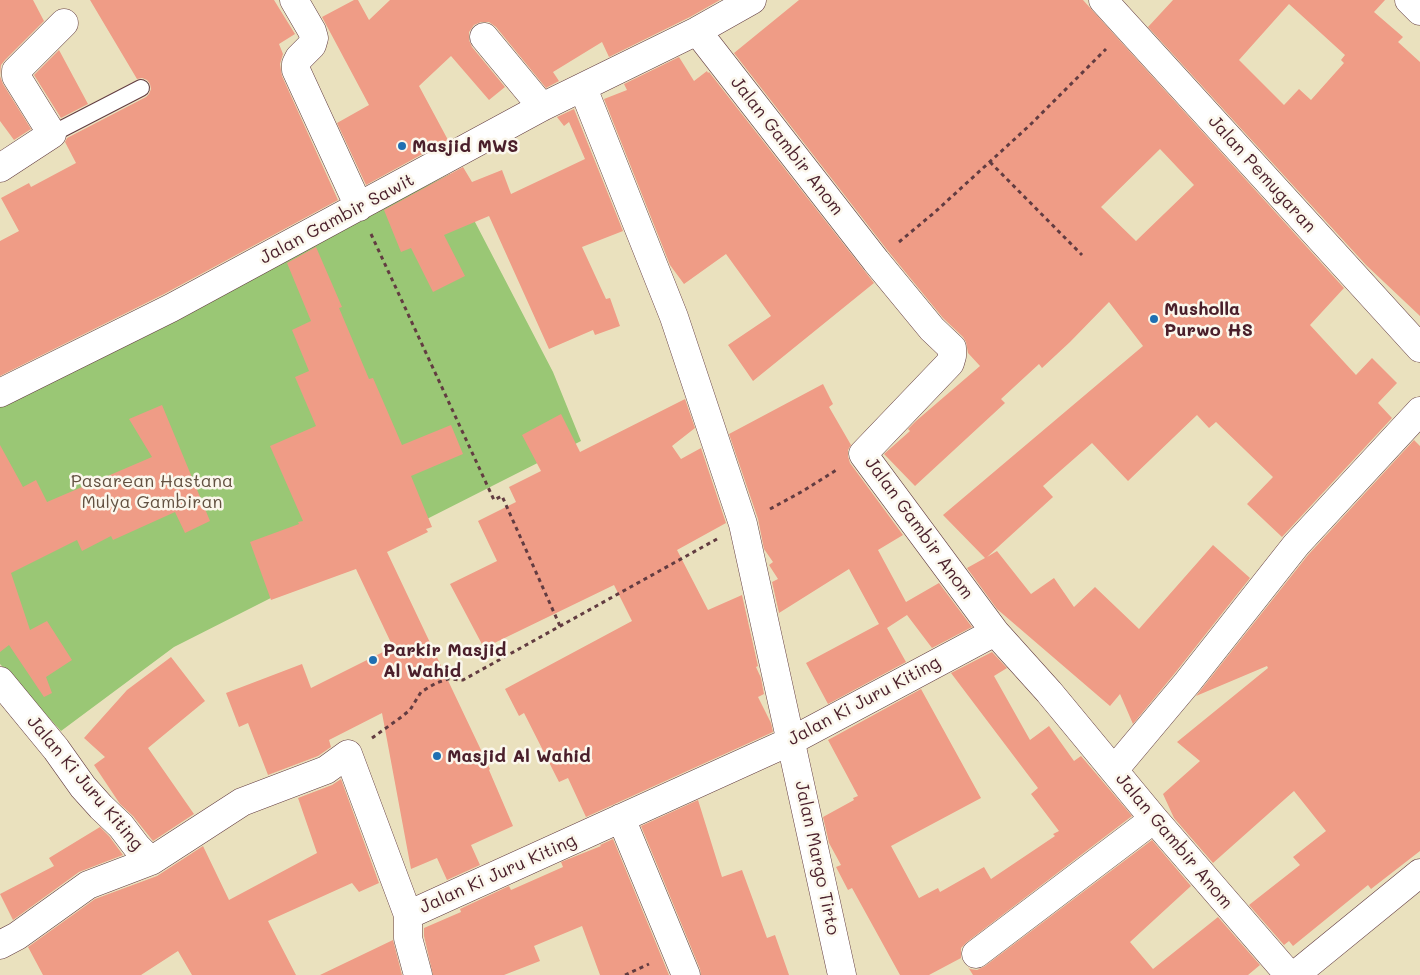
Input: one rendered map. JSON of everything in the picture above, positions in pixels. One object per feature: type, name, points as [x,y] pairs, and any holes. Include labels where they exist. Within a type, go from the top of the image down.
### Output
[{"type":"street","points":[[294,0],[314,38],[312,45],[299,58],[296,70],[359,207]]},
{"type":"street","name":"Jalan Pemugaran","points":[[1103,0],[1420,348]]},
{"type":"street","points":[[1409,0],[1420,11]]},
{"type":"street","name":"Jalan Gambir Sawit","points":[[0,393],[172,308],[542,107],[697,31],[745,2]]},
{"type":"street","points":[[0,168],[52,134],[16,76],[16,71],[64,23]]},
{"type":"street","name":"Jalan Gambir Anom","points":[[697,31],[876,261],[932,329],[952,348],[950,363],[863,454],[995,632],[1289,975]]},
{"type":"street","points":[[484,37],[542,107]]},
{"type":"street","name":"Jalan Margo Tirto","points":[[583,88],[674,317],[743,524],[842,975]]},
{"type":"street","points":[[1114,770],[1187,683],[1296,545],[1420,411]]},
{"type":"street","name":"Jalan Ki Juru Kiting","points":[[0,681],[56,749],[83,787],[121,826],[137,847],[151,861],[242,802],[326,770],[348,754],[408,915],[791,741],[995,632]]},
{"type":"street","points":[[621,818],[686,975]]},
{"type":"street","points":[[976,954],[1154,819]]},
{"type":"street","points":[[0,945],[17,936],[88,885],[151,861]]},
{"type":"street","points":[[1295,975],[1420,873]]},
{"type":"street","points":[[408,915],[408,938],[418,975]]},
{"type":"lane","points":[[52,134],[141,88]]},
{"type":"path","points":[[876,261],[935,212],[1030,125],[1128,27]]},
{"type":"path","points":[[990,162],[1082,255]]},
{"type":"path","points":[[359,207],[494,500],[502,496],[560,626]]},
{"type":"path","points":[[348,754],[410,710],[421,692],[436,683],[448,679],[463,680],[803,491],[863,454]]},
{"type":"green space","name":"Pasarean Hastana Mulya Gambiran","points":[[450,174],[553,372],[581,441],[174,647],[61,731],[0,664],[0,400]]},
{"type":"building","points":[[0,0],[33,0],[44,21],[1,65],[0,76]]},
{"type":"building","points":[[90,0],[274,0],[295,34],[279,44],[283,54],[280,64],[282,76],[338,200],[164,294],[0,376],[0,241],[19,231],[1,198],[29,183],[31,187],[76,163],[65,142],[67,138],[146,97],[151,89],[147,80],[137,79]]},
{"type":"building","points":[[354,0],[358,0],[369,20],[390,0],[720,0],[609,57],[602,42],[553,72],[559,81],[546,88],[496,27],[489,22],[481,22],[474,25],[469,32],[469,40],[472,47],[505,87],[489,100],[451,56],[419,86],[448,140],[366,185],[337,123],[369,105],[322,17]]},
{"type":"building","points":[[799,0],[1083,0],[1344,288],[1310,325],[1356,375],[1372,358],[1397,383],[1378,403],[1392,418],[1282,537],[1247,504],[1273,477],[1216,422],[1209,428],[1197,415],[1128,481],[1092,443],[1043,486],[1053,497],[987,557],[997,551],[1031,594],[1054,578],[1074,607],[1095,587],[1139,629],[1213,545],[1250,578],[1133,724],[1120,694],[1110,706],[997,609],[967,568],[985,558],[943,515],[1143,346],[1109,302],[1042,368],[1039,364],[1001,399],[1005,403],[915,486],[884,454],[910,431],[908,429],[916,421],[980,366],[968,353],[963,337],[943,318],[888,251],[734,53]],"holes":[[[1160,149],[1194,185],[1136,241],[1101,207]]]},
{"type":"building","points":[[1173,0],[1385,0],[1374,12],[1403,37],[1398,42],[1420,62],[1420,316],[1366,265],[1148,27]],"holes":[[[1289,4],[1345,55],[1341,60],[1344,63],[1311,100],[1299,89],[1284,105],[1239,60]]]},
{"type":"building","points":[[59,50],[88,104],[61,118],[34,75]]},
{"type":"building","points":[[679,57],[694,81],[707,71],[709,72],[874,283],[753,381],[728,345],[771,316],[726,254],[684,284],[670,265],[604,99],[627,90],[624,84]]},
{"type":"building","points":[[0,76],[31,129],[14,140],[0,121]]},
{"type":"building","points":[[574,109],[623,231],[582,247],[606,299],[610,298],[620,326],[595,335],[593,330],[549,349],[489,216],[444,235],[465,276],[433,292],[411,248],[401,252],[384,210],[463,167],[472,182],[502,170],[511,194],[585,159],[569,122],[564,126],[557,117]]},
{"type":"building","points":[[316,247],[342,307],[339,308],[369,379],[373,378],[402,445],[451,425],[463,454],[411,476],[432,527],[426,529],[428,532],[387,552],[490,769],[513,826],[471,845],[480,865],[447,880],[437,858],[411,869],[382,713],[329,740],[331,747],[318,756],[268,775],[248,723],[239,727],[226,693],[302,664],[311,688],[393,647],[356,569],[271,600],[250,542],[303,521],[270,446],[316,426],[295,377],[309,371],[292,330],[311,321],[287,263]]},
{"type":"building","points":[[823,384],[833,404],[829,407],[851,445],[848,450],[850,463],[903,535],[878,550],[906,602],[939,583],[972,627],[932,648],[907,615],[887,628],[906,662],[828,704],[806,663],[879,624],[849,569],[779,613],[772,582],[778,579],[769,565],[773,562],[764,549],[758,519],[729,434]]},
{"type":"building","points":[[685,399],[695,428],[672,446],[681,459],[701,448],[726,523],[677,550],[708,610],[742,595],[758,666],[756,667],[761,678],[764,694],[758,697],[771,723],[773,732],[586,817],[568,778],[559,782],[524,713],[519,716],[505,689],[632,621],[614,585],[484,648],[450,584],[497,561],[478,521],[516,502],[509,487],[541,471],[522,435],[561,414],[580,452]]},
{"type":"building","points":[[162,405],[210,521],[185,533],[175,512],[113,540],[111,536],[82,551],[77,540],[11,573],[30,630],[47,621],[72,660],[46,677],[52,693],[44,697],[9,645],[0,652],[0,445],[23,487],[36,480],[47,502],[152,457],[129,419]]},
{"type":"building","points":[[1414,440],[1420,446],[1420,851],[1371,889],[1368,885],[1293,946],[1289,941],[1284,945],[1249,905],[1300,865],[1293,857],[1326,831],[1294,791],[1213,863],[1174,818],[1163,794],[1200,761],[1177,742],[1268,668],[1267,666],[1196,696],[1308,555]]},
{"type":"building","points":[[992,652],[1007,668],[994,676],[1030,740],[1049,726],[1074,761],[1081,756],[1132,816],[967,942],[961,948],[961,958],[929,975],[900,975],[852,888],[848,890],[836,867],[841,865],[829,843],[823,817],[858,796],[828,740],[921,689],[981,798],[891,846],[919,898],[938,888],[940,892],[984,867],[991,879],[1055,836],[1053,834],[1059,831],[1031,794],[1038,788],[951,673]]},
{"type":"building","points":[[171,657],[205,701],[148,748],[194,814],[153,841],[133,816],[120,804],[94,765],[105,757],[84,738],[127,690]]},
{"type":"building","points":[[341,779],[379,883],[359,892],[352,883],[268,921],[296,975],[192,975],[178,951],[141,975],[43,975],[28,947],[95,899],[157,876],[203,846],[229,900],[317,853],[298,798],[332,785]]},
{"type":"building","points":[[698,800],[722,877],[742,870],[767,938],[775,935],[789,975],[701,975],[641,826]]},
{"type":"building","points":[[100,827],[123,855],[79,872],[13,920],[0,894],[54,866],[49,858]]},
{"type":"building","points":[[613,839],[669,975],[600,975],[582,926],[534,946],[540,961],[504,975],[433,975],[424,936],[424,928],[461,912],[460,909],[509,886],[511,890],[563,867],[561,862],[601,846]]},
{"type":"building","points":[[1152,840],[1191,886],[1130,942],[1153,969],[1218,917],[1260,965],[1248,975],[973,975],[968,967],[977,970],[985,966]]},
{"type":"building","points":[[393,940],[402,975],[320,975]]},
{"type":"place","name":"Masjid MWS","points":[[402,146]]},
{"type":"place","name":"Musholla Purwo HS","points":[[1154,319]]},
{"type":"place","name":"Parkir Masjid Al Wahid","points":[[373,660]]},
{"type":"place","name":"Masjid Al Wahid","points":[[437,756]]}]
